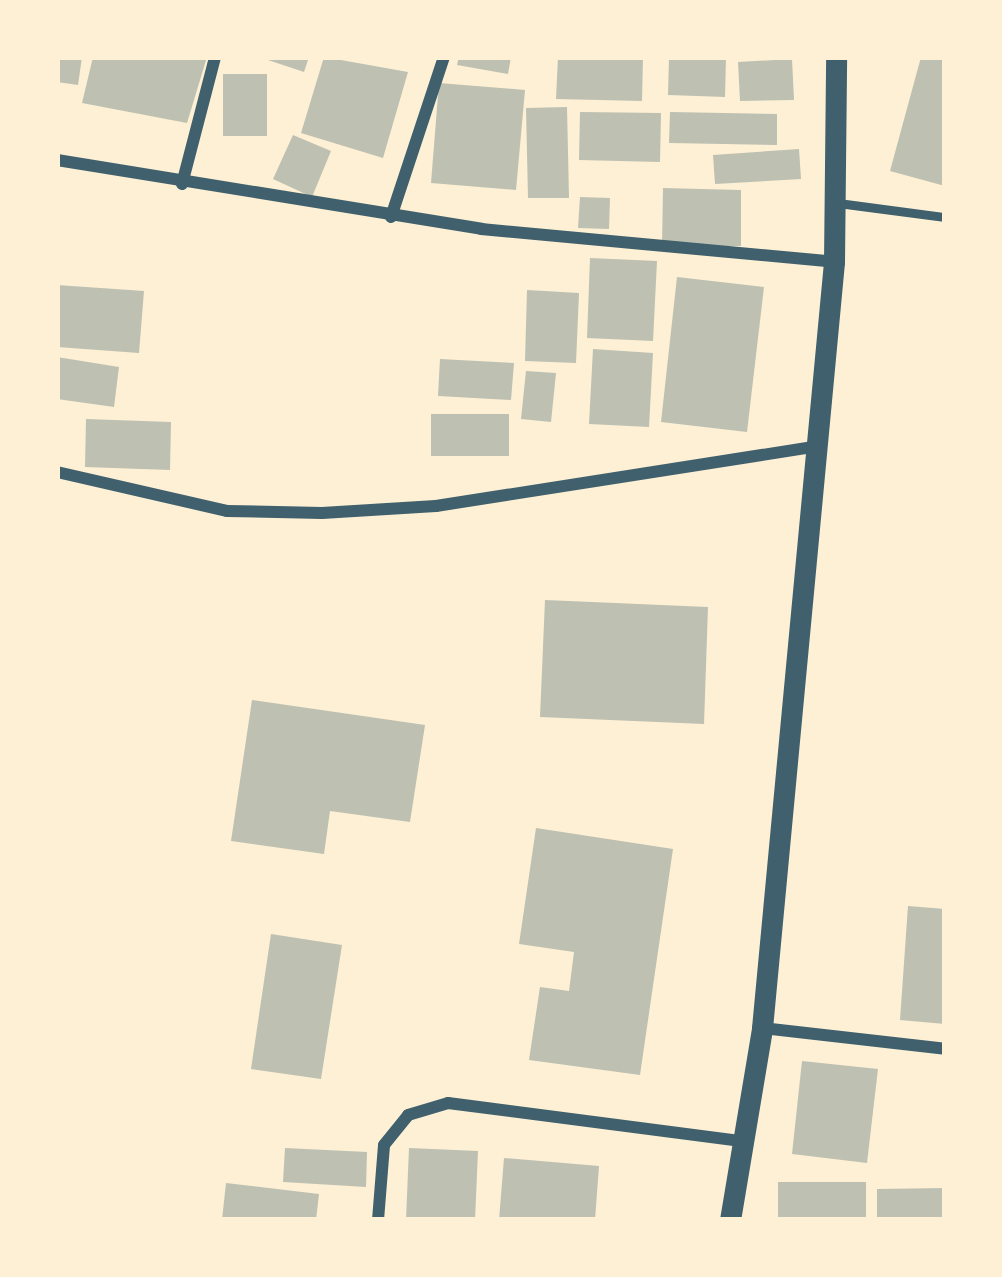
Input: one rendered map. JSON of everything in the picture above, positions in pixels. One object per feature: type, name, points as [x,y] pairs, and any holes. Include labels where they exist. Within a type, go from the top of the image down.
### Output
[{"type":"street","points":[[182,184],[214,57]]},
{"type":"street","points":[[391,217],[444,57]]},
{"type":"street","points":[[730,1220],[762,1028],[834,262],[836,57]]},
{"type":"street","points":[[57,160],[391,217],[672,252],[834,262]]},
{"type":"street","points":[[57,472],[227,512],[322,513],[436,506],[813,447]]},
{"type":"street","points":[[762,1028],[945,1049]]},
{"type":"street","points":[[378,1220],[384,1145],[407,1115],[448,1103],[742,1141]]},
{"type":"lane","points":[[838,203],[945,217]]},
{"type":"building","points":[[57,57],[82,57],[78,85],[57,82]]},
{"type":"building","points":[[93,57],[207,57],[187,123],[82,103]]},
{"type":"building","points":[[259,57],[309,57],[304,72]]},
{"type":"building","points":[[324,57],[408,72],[383,158],[301,133]]},
{"type":"building","points":[[459,57],[511,57],[508,74],[457,65]]},
{"type":"building","points":[[558,57],[643,57],[642,101],[556,99]]},
{"type":"building","points":[[669,57],[726,57],[725,97],[668,95]]},
{"type":"building","points":[[921,57],[945,57],[945,186],[890,171]]},
{"type":"building","points":[[792,59],[794,100],[740,101],[738,62]]},
{"type":"building","points":[[223,74],[267,74],[267,136],[223,136]]},
{"type":"building","points":[[439,83],[525,90],[516,190],[431,183]]},
{"type":"building","points":[[567,107],[569,198],[528,198],[526,108]]},
{"type":"building","points":[[580,112],[661,113],[660,162],[579,160]]},
{"type":"building","points":[[670,112],[777,114],[777,145],[669,143]]},
{"type":"building","points":[[293,135],[331,151],[312,197],[273,179]]},
{"type":"building","points":[[799,149],[801,179],[715,184],[713,155]]},
{"type":"building","points":[[663,188],[741,190],[741,246],[662,246]]},
{"type":"building","points":[[580,197],[610,198],[609,229],[578,228]]},
{"type":"building","points":[[590,258],[657,261],[653,341],[587,338]]},
{"type":"building","points":[[677,277],[764,287],[747,432],[661,422]]},
{"type":"building","points":[[57,285],[144,291],[139,353],[57,347]]},
{"type":"building","points":[[527,290],[579,293],[576,363],[525,361]]},
{"type":"building","points":[[593,349],[653,353],[649,427],[589,424]]},
{"type":"building","points":[[57,357],[119,367],[114,407],[57,399]]},
{"type":"building","points":[[440,359],[514,363],[511,400],[438,396]]},
{"type":"building","points":[[526,371],[556,373],[551,422],[521,419]]},
{"type":"building","points":[[431,414],[509,414],[509,456],[431,456]]},
{"type":"building","points":[[86,419],[171,422],[170,470],[85,467]]},
{"type":"building","points":[[545,600],[708,607],[704,724],[540,717]]},
{"type":"building","points":[[252,700],[425,725],[410,822],[330,811],[324,854],[231,841]]},
{"type":"building","points":[[536,828],[673,849],[640,1075],[529,1060],[540,987],[569,991],[574,952],[519,944]]},
{"type":"building","points":[[908,906],[945,909],[945,1024],[900,1020]]},
{"type":"building","points":[[271,934],[342,945],[321,1079],[251,1069]]},
{"type":"building","points":[[802,1061],[878,1069],[867,1163],[792,1154]]},
{"type":"building","points":[[285,1148],[367,1152],[366,1187],[283,1182]]},
{"type":"building","points":[[409,1148],[478,1151],[475,1220],[406,1220]]},
{"type":"building","points":[[504,1158],[599,1166],[595,1220],[499,1220]]},
{"type":"building","points":[[778,1182],[866,1182],[866,1220],[778,1220]]},
{"type":"building","points":[[226,1183],[319,1194],[316,1220],[222,1220]]},
{"type":"building","points":[[945,1188],[945,1220],[877,1220],[877,1189]]}]
